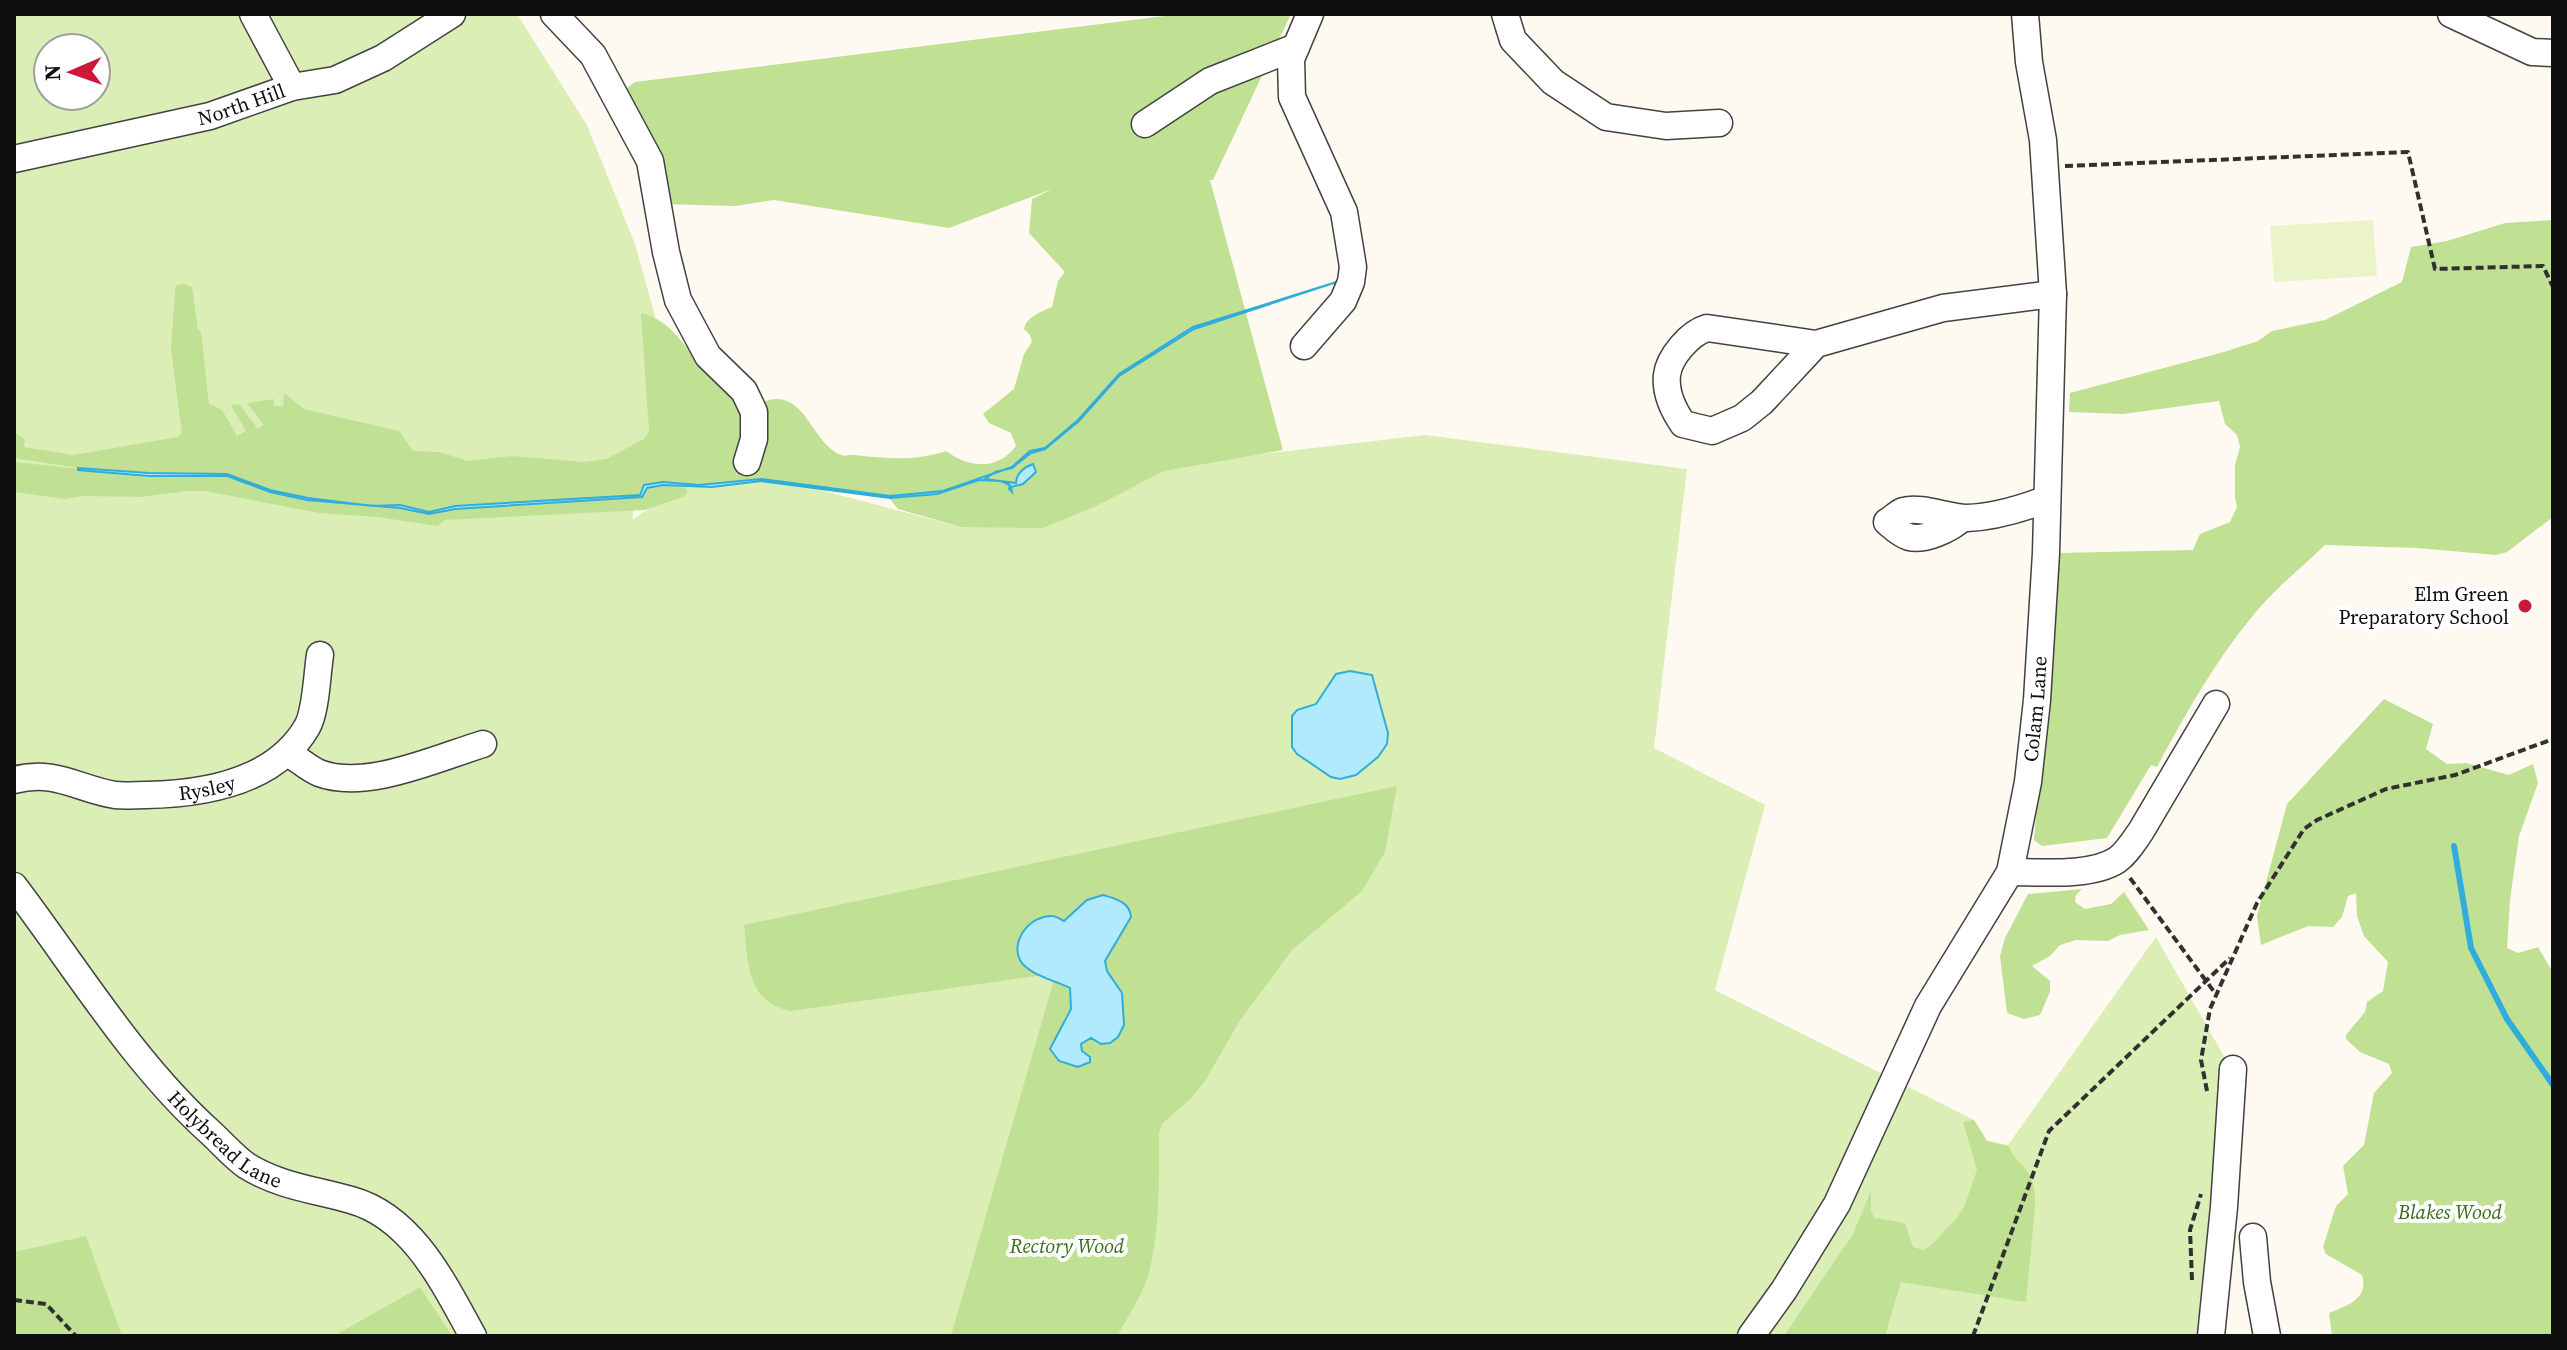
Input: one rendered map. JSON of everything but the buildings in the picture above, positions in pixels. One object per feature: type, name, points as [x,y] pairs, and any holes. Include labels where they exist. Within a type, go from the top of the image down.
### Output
[{"type":"street","points":[[253,14],[292,87]]},
{"type":"street","name":"North Hill","points":[[14,159],[210,116],[292,87],[335,80],[383,58],[452,14]]},
{"type":"street","points":[[554,14],[593,55],[650,161],[678,300],[708,356],[744,391],[754,412],[754,439],[747,462]]},
{"type":"street","points":[[1304,346],[1343,301],[1353,267],[1344,212],[1292,97],[1291,59],[1310,14]]},
{"type":"street","points":[[1505,14],[1513,40],[1553,82],[1606,117],[1666,126],[1719,123]]},
{"type":"street","name":"Colam Lane","points":[[1751,1336],[1784,1290],[1837,1204],[1928,1006],[2010,872],[2028,782],[2037,700],[2053,294],[2043,140],[2029,62],[2025,14]]},
{"type":"street","points":[[2451,14],[2532,52],[2553,53]]},
{"type":"street","points":[[1145,124],[1210,81],[1296,47]]},
{"type":"street","points":[[1816,344],[1762,402],[1742,418],[1712,431],[1683,424],[1672,407],[1667,374],[1680,347],[1695,331],[1707,328],[1816,344],[1943,308],[2053,294]]},
{"type":"street","points":[[1962,518],[2018,510],[2047,499]]},
{"type":"street","name":"Rysley","points":[[14,780],[28,776],[67,779],[115,795],[205,791],[261,772],[288,753],[309,725],[320,655]]},
{"type":"street","points":[[2010,872],[2094,869],[2116,861],[2141,831],[2216,704]]},
{"type":"street","points":[[288,753],[319,773],[365,777],[483,744]]},
{"type":"street","name":"Holybread Lane","points":[[14,886],[134,1048],[185,1110],[247,1166],[292,1186],[355,1201],[400,1225],[440,1278],[473,1336]]},
{"type":"street","points":[[2211,1336],[2233,1069]]},
{"type":"street","points":[[2253,1237],[2267,1336]]},
{"type":"path","points":[[2045,167],[2408,152],[2435,269],[2543,266],[2553,287]]},
{"type":"path","points":[[2208,1096],[2201,1060],[2210,1009],[2257,903],[2304,829],[2386,789],[2455,775],[2553,739]]},
{"type":"path","points":[[2116,861],[2216,995]]},
{"type":"path","points":[[1973,1336],[2049,1131],[2233,955]]},
{"type":"path","points":[[2192,1291],[2190,1230],[2205,1182]]},
{"type":"path","points":[[14,1300],[46,1304],[76,1336]]},
{"type":"green space","points":[[14,14],[517,14],[587,125],[635,244],[655,316],[649,431],[632,520],[681,487],[757,481],[809,487],[961,527],[1165,465],[1425,435],[1687,469],[1654,748],[1765,805],[1715,990],[1974,1120],[1987,1141],[2008,1145],[2156,937],[2225,1058],[2217,1191],[2203,1336],[14,1336]]},
{"type":"green space","points":[[1181,14],[1291,14],[1213,180],[1210,180],[1283,450],[1164,471],[1096,506],[1043,528],[961,527],[898,509],[889,498],[899,497],[761,479],[699,486],[663,482],[644,485],[640,495],[455,506],[429,512],[400,505],[373,506],[307,498],[270,490],[227,474],[148,474],[14,458],[16,433],[25,439],[24,447],[73,455],[178,437],[182,433],[171,350],[175,289],[177,285],[185,284],[192,287],[198,330],[201,332],[209,404],[222,410],[237,436],[246,431],[231,405],[239,404],[258,429],[264,425],[247,403],[274,399],[274,406],[283,406],[284,393],[304,409],[399,431],[413,451],[439,452],[468,461],[512,456],[584,462],[606,459],[644,439],[649,431],[641,313],[672,330],[710,376],[721,384],[760,403],[775,399],[797,407],[821,439],[841,455],[910,458],[946,451],[973,463],[1000,460],[1016,446],[1011,433],[989,423],[983,414],[1014,389],[1024,354],[1032,342],[1024,329],[1035,315],[1052,307],[1058,281],[1065,272],[1029,233],[1032,199],[1052,189],[949,228],[774,200],[735,206],[662,204],[616,96],[635,82]]},
{"type":"green space","points":[[2373,220],[2377,276],[2274,282],[2270,226]]},
{"type":"green space","points":[[2553,220],[2553,517],[2507,552],[2496,555],[2325,545],[2269,597],[2246,624],[2192,704],[2157,767],[2151,765],[2107,838],[2042,846],[2034,840],[2058,553],[2193,550],[2200,534],[2230,522],[2237,507],[2235,465],[2240,447],[2237,435],[2225,424],[2219,401],[2123,414],[2069,412],[2070,393],[2224,352],[2258,341],[2272,331],[2325,320],[2402,282],[2411,247],[2447,241],[2505,223]]},
{"type":"green space","points":[[14,462],[148,476],[227,476],[269,492],[307,500],[400,508],[429,515],[455,509],[641,497],[646,488],[663,485],[686,487],[687,493],[645,510],[445,520],[437,526],[378,517],[319,513],[205,491],[64,499],[14,492]]},
{"type":"green space","name":"Blakes Wood","points":[[2384,699],[2433,724],[2426,749],[2447,764],[2466,763],[2509,775],[2533,764],[2538,783],[2519,836],[2507,948],[2518,953],[2538,947],[2553,973],[2553,1336],[2332,1336],[2329,1313],[2355,1300],[2363,1283],[2362,1275],[2326,1254],[2323,1247],[2336,1206],[2348,1194],[2343,1166],[2364,1145],[2374,1093],[2392,1073],[2389,1064],[2360,1052],[2346,1039],[2346,1035],[2365,1012],[2367,1002],[2383,991],[2388,962],[2364,936],[2357,916],[2356,893],[2348,896],[2342,917],[2333,927],[2308,926],[2261,945],[2257,916],[2287,804]]},
{"type":"green space","name":"Rectory Wood","points":[[1397,786],[1385,852],[1362,891],[1292,950],[1239,1022],[1205,1081],[1162,1124],[1159,1134],[1157,1219],[1150,1269],[1140,1295],[1117,1336],[951,1336],[1054,980],[1069,988],[1070,1009],[1050,1049],[1053,1056],[1078,1067],[1090,1062],[1080,1044],[1091,1038],[1101,1044],[1110,1043],[1105,961],[1123,902],[1096,897],[1084,902],[1063,921],[1043,918],[1028,926],[1020,941],[1020,962],[1042,975],[791,1011],[776,1006],[757,990],[749,966],[744,925]]},
{"type":"green space","points":[[2082,889],[2076,895],[2075,902],[2085,909],[2111,904],[2124,892],[2149,930],[2120,935],[2108,941],[2076,940],[2060,945],[2050,956],[2032,966],[2050,981],[2050,992],[2040,1015],[2024,1019],[2007,1013],[2000,956],[2005,938],[2028,894]]},
{"type":"green space","points":[[1974,1120],[1987,1141],[2009,1146],[2032,1182],[2035,1208],[2026,1302],[1901,1282],[1885,1336],[1784,1336],[1853,1234],[1871,1191],[1871,1212],[1875,1218],[1905,1223],[1913,1247],[1923,1250],[1930,1246],[1957,1218],[1977,1170],[1963,1122]]},
{"type":"green space","points":[[86,1236],[122,1336],[14,1336],[14,1252]]},
{"type":"green space","points":[[420,1287],[452,1336],[334,1336]]},
{"type":"water","points":[[1346,279],[1194,329],[1119,376],[1079,421],[1045,449],[1031,453],[1012,468],[1003,470],[1012,467],[1030,451],[1045,448],[1078,420],[1119,374],[1193,327]]},
{"type":"water","points":[[1033,464],[1036,472],[1023,484],[1011,487],[1012,492],[1010,485],[1001,481],[1016,483],[1021,471]]},
{"type":"water","points":[[78,468],[227,474],[270,490],[364,505],[307,500],[270,492],[227,476],[149,476]]},
{"type":"water","points":[[992,474],[985,479],[1000,481],[979,480],[937,494],[890,498],[761,481],[712,487],[663,485],[647,488],[642,497],[455,509],[429,514],[376,506],[400,505],[429,512],[455,506],[640,495],[644,485],[663,482],[699,485],[761,479],[890,496],[943,491]]},
{"type":"water","points":[[1350,671],[1372,675],[1388,733],[1387,744],[1378,757],[1356,775],[1340,779],[1331,777],[1297,754],[1292,747],[1292,716],[1297,710],[1316,704],[1336,674]]},
{"type":"water","points":[[1103,895],[1125,905],[1131,917],[1105,961],[1107,971],[1122,993],[1124,1025],[1118,1037],[1110,1043],[1101,1044],[1091,1038],[1081,1044],[1090,1062],[1078,1067],[1059,1061],[1050,1049],[1071,1009],[1070,988],[1042,977],[1024,965],[1018,945],[1030,924],[1052,916],[1064,921],[1087,900]]},
{"type":"waterway","points":[[2454,846],[2471,948],[2507,1019],[2553,1085]]},
{"type":"place","name":"Elm Green Preparatory School","points":[[2525,606]]}]
